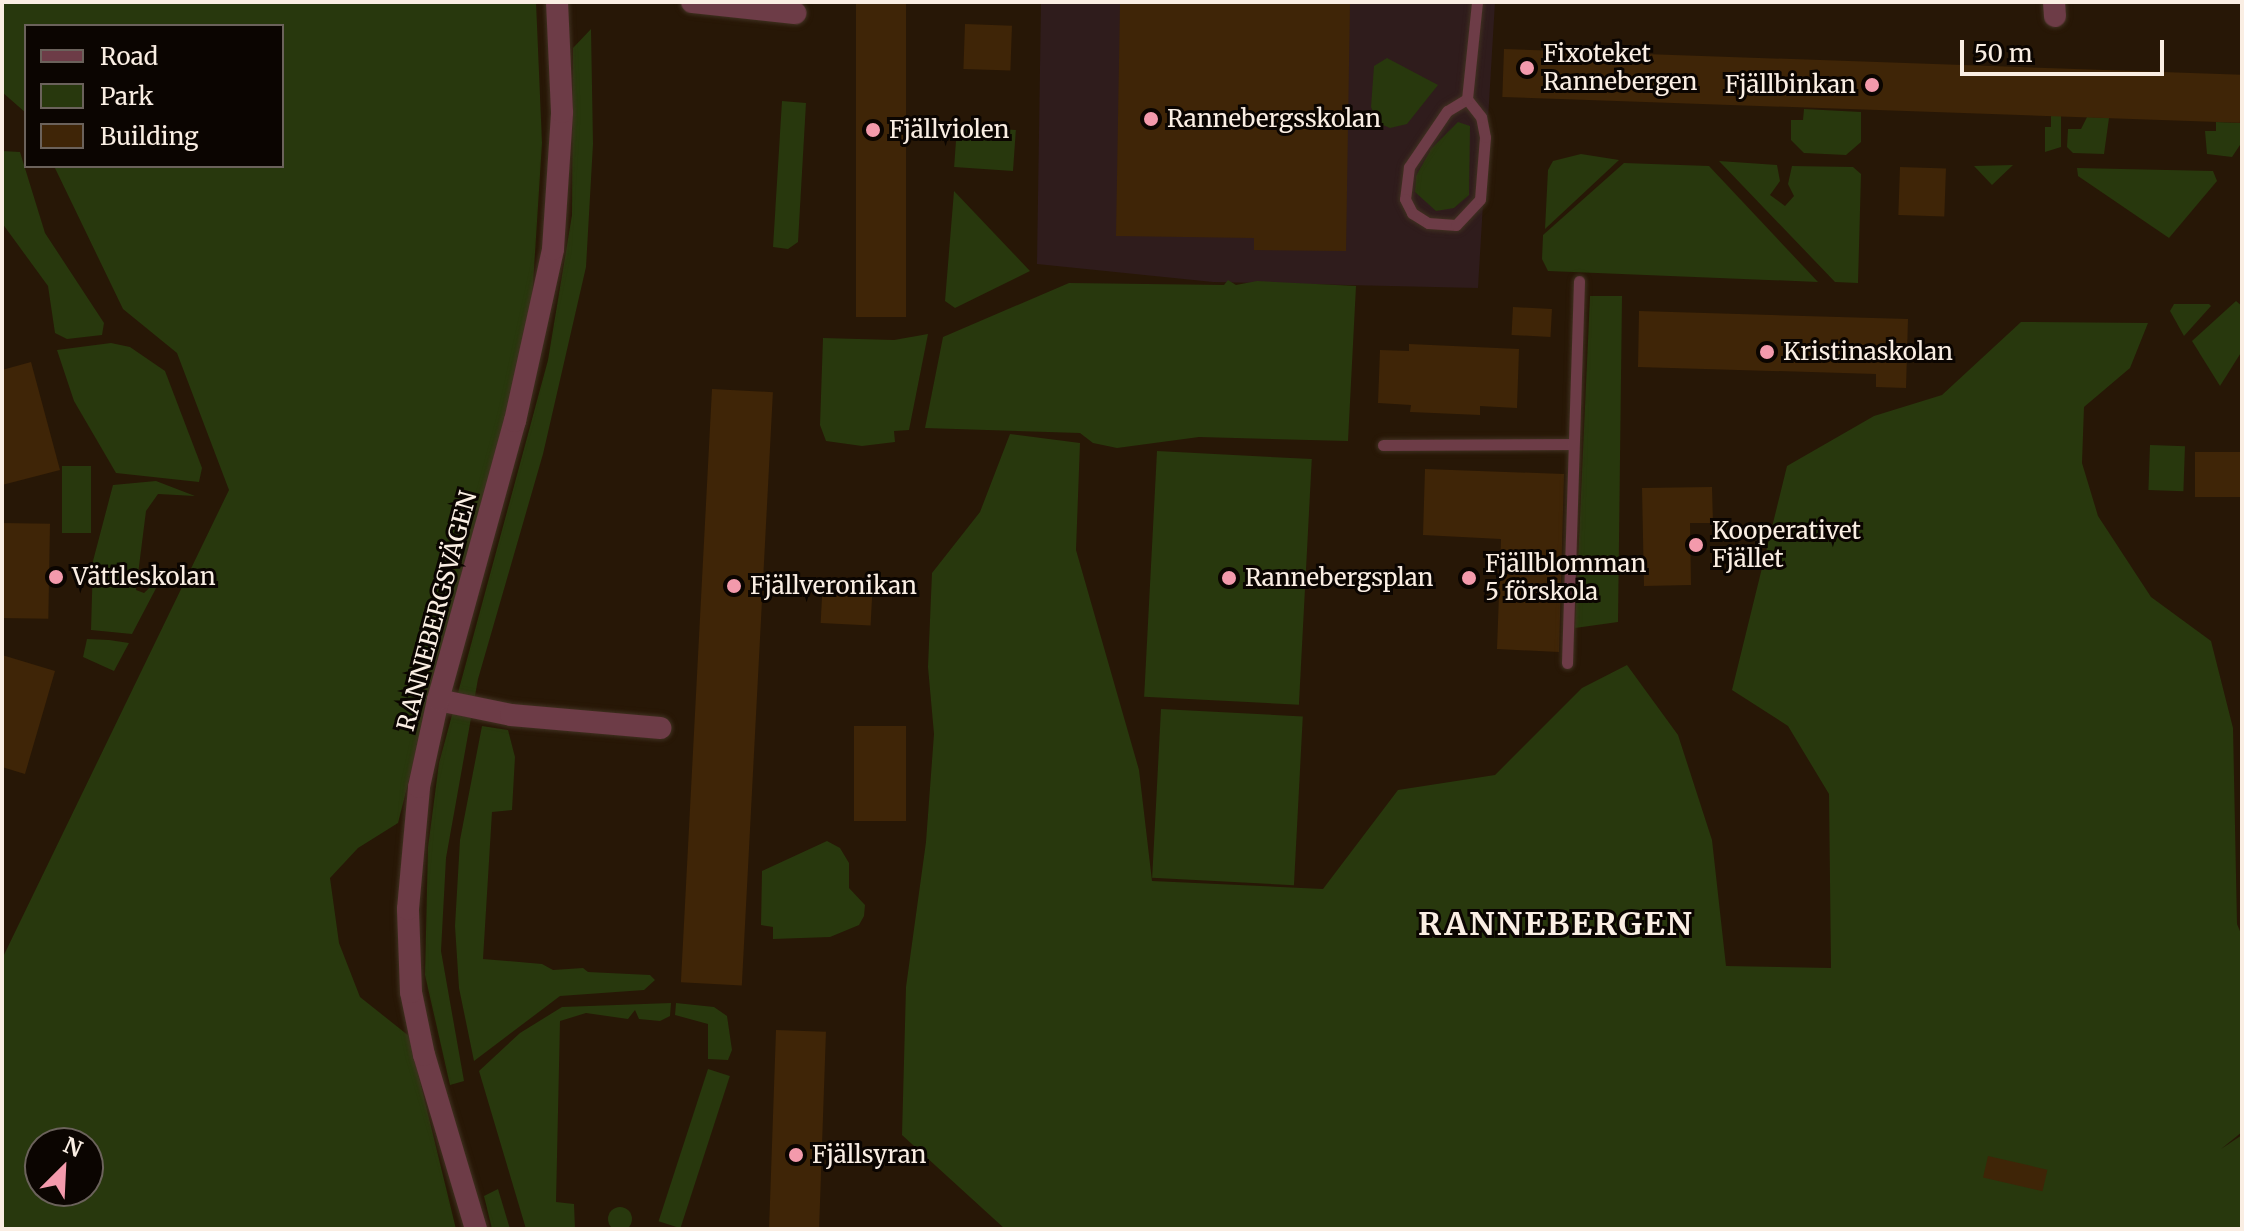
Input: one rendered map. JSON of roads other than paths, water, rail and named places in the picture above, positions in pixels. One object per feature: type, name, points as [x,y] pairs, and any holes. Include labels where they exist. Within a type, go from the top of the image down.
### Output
[{"type":"street","name":"RANNEBERGSVÄGEN","points":[[476,1229],[424,1055],[411,992],[412,850],[438,700],[515,421],[553,249],[562,112],[557,2]]},
{"type":"street","points":[[692,2],[795,13]]},
{"type":"street","points":[[438,700],[535,718],[660,728]]},
{"type":"lane","points":[[1467,99],[1447,111],[1409,167],[1405,199],[1412,213],[1428,223],[1456,225],[1480,199],[1485,137],[1481,117],[1467,99],[1477,2]]},
{"type":"lane","points":[[1567,663],[1579,281]]},
{"type":"lane","points":[[1383,445],[1573,444]]},
{"type":"place","name":"Fixoteket Rannebergen","points":[[1527,68]]},
{"type":"place","name":"Fjällbinkan","points":[[1872,85]]},
{"type":"place","name":"Rannebergsskolan","points":[[1151,119]]},
{"type":"place","name":"Fjällviolen","points":[[873,130]]},
{"type":"place","name":"Kristinaskolan","points":[[1767,352]]},
{"type":"place","name":"Kooperativet Fjället","points":[[1696,545]]},
{"type":"place","name":"Vättleskolan","points":[[56,577]]},
{"type":"place","name":"Rannebergsplan","points":[[1229,578]]},
{"type":"place","name":"Fjällblomman 5 förskola","points":[[1469,578]]},
{"type":"place","name":"Fjällveronikan","points":[[734,586]]},
{"type":"place","name":"Fjällsyran","points":[[796,1155]]},
{"type":"district","name":"RANNEBERGEN","points":[[1556,924]]}]
